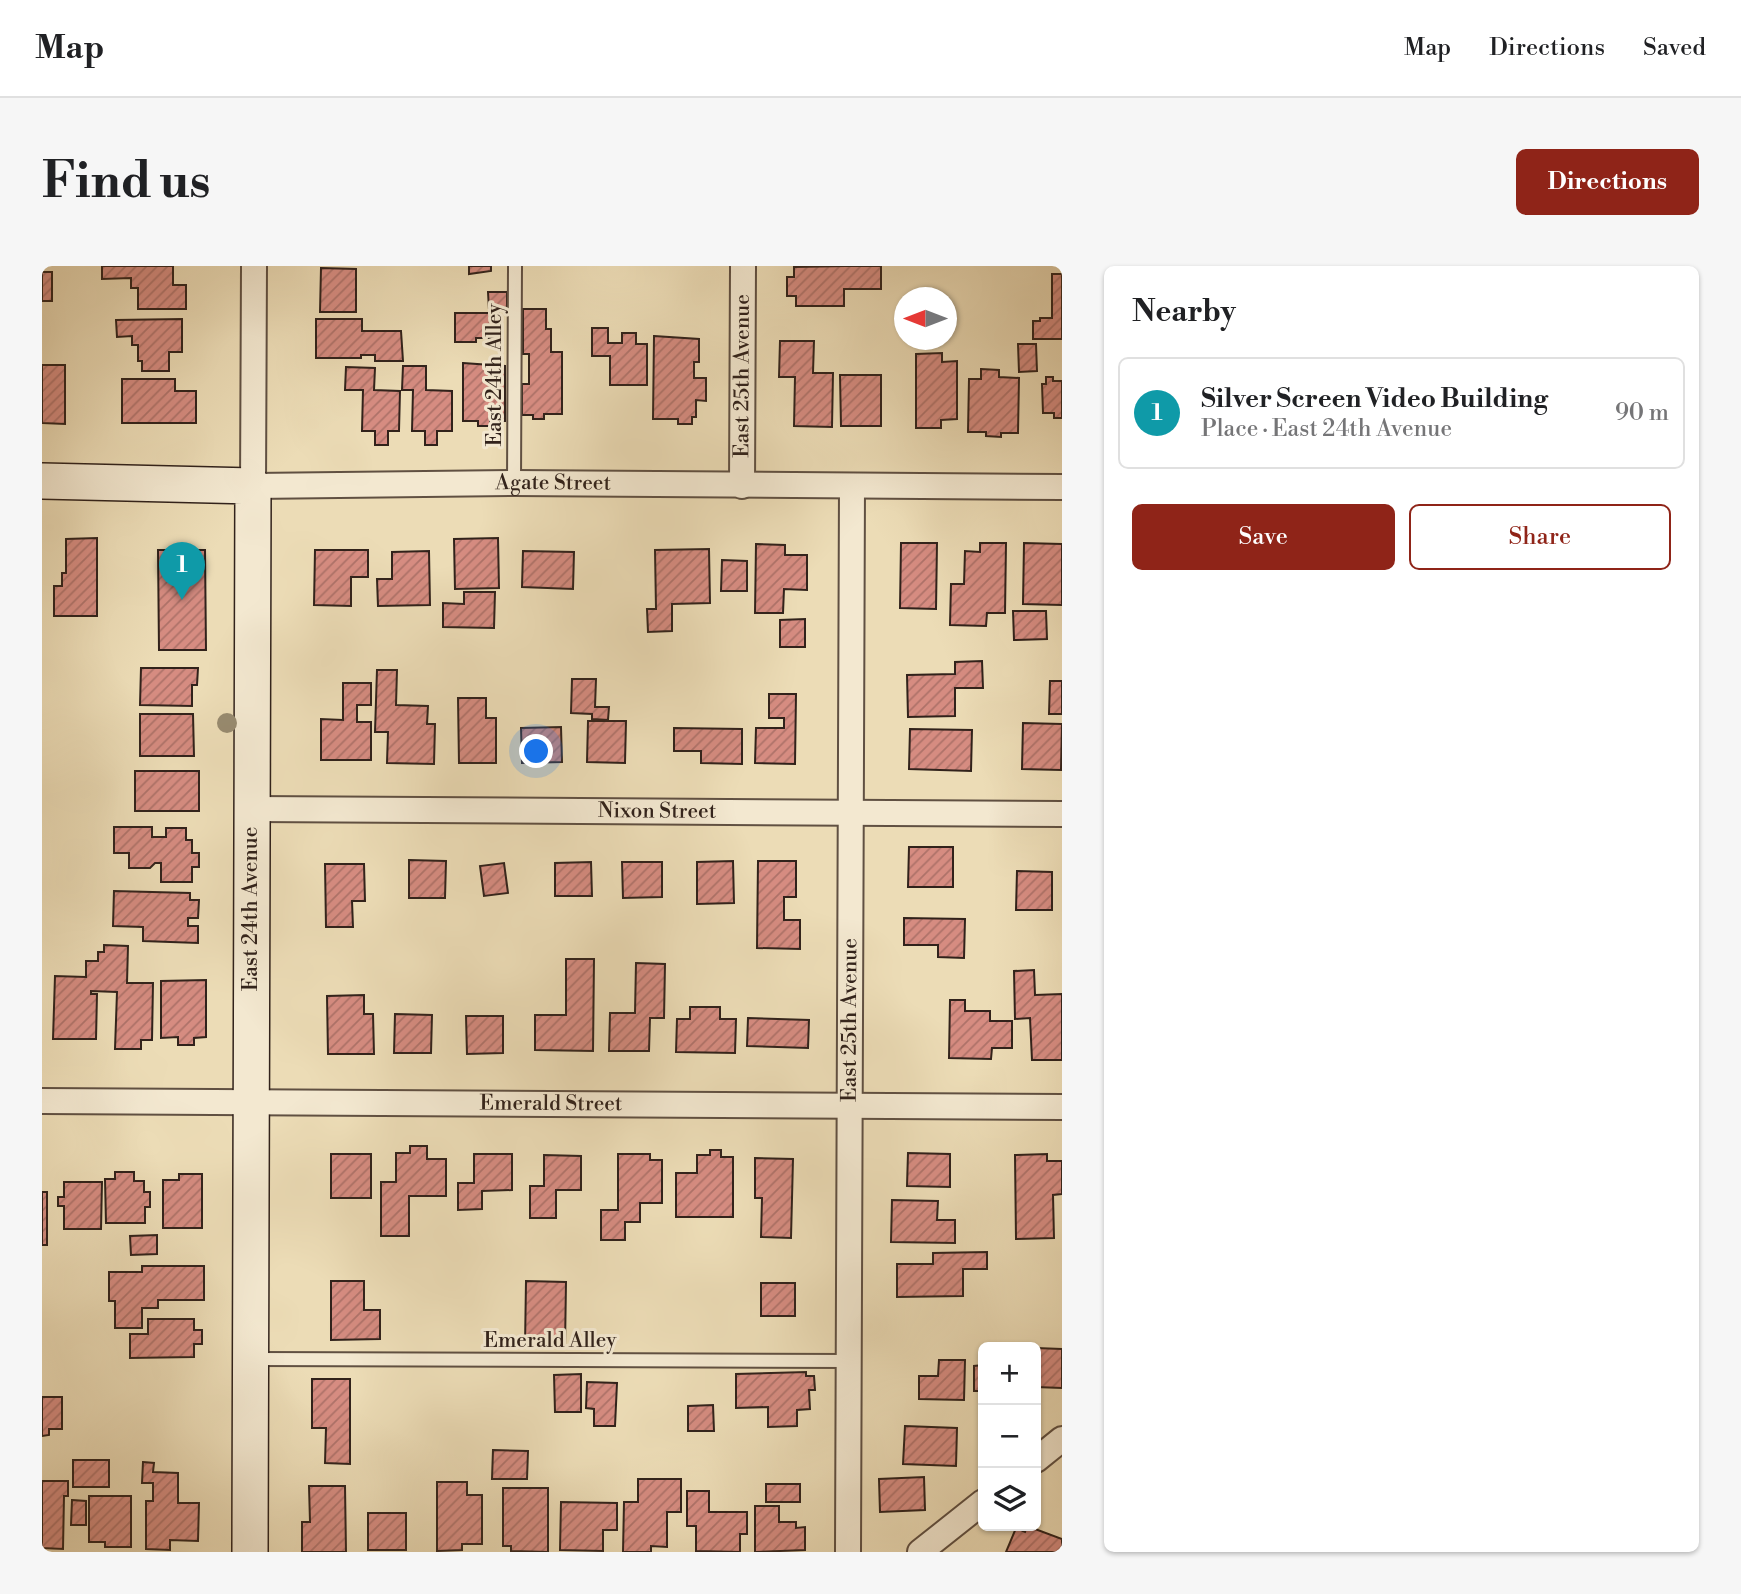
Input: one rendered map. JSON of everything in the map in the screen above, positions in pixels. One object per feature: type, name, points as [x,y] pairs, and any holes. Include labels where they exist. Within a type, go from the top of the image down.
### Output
[{"type":"street","name":"East 24th Avenue","points":[[250,1552],[254,266]]},
{"type":"street","name":"East 25th Avenue","points":[[742,486],[743,266]]},
{"type":"street","name":"Agate Street","points":[[42,481],[253,486],[513,483],[852,487],[1062,486]]},
{"type":"street","name":"East 25th Avenue","points":[[848,1552],[852,487]]},
{"type":"street","name":"Nixon Street","points":[[251,809],[1062,814]]},
{"type":"street","name":"Emerald Street","points":[[42,1101],[1062,1107]]},
{"type":"street","points":[[1041,1456],[1062,1439]]},
{"type":"street","points":[[920,1552],[978,1506]]},
{"type":"lane","name":"East 24th Alley","points":[[513,483],[515,266]]},
{"type":"lane","name":"Emerald Alley","points":[[250,1359],[850,1361]]},
{"type":"building","points":[[102,266],[173,266],[173,285],[186,285],[186,309],[138,309],[138,288],[131,288],[131,278],[102,279]]},
{"type":"building","points":[[469,266],[491,266],[491,271],[469,274]]},
{"type":"building","points":[[881,266],[881,289],[844,289],[844,306],[796,306],[796,296],[787,296],[787,277],[794,277],[794,267]]},
{"type":"building","points":[[321,268],[356,269],[356,312],[320,312]]},
{"type":"building","points":[[42,272],[52,272],[52,301],[42,301]]},
{"type":"building","points":[[1052,274],[1062,274],[1062,339],[1033,339],[1033,321],[1052,318]]},
{"type":"building","points":[[488,292],[507,292],[507,310],[489,310]]},
{"type":"building","points":[[523,309],[546,309],[546,329],[551,329],[551,352],[562,352],[562,414],[544,414],[544,419],[522,415],[522,384],[529,384],[529,354],[523,354]]},
{"type":"building","points":[[455,313],[499,313],[499,338],[455,342]]},
{"type":"building","points":[[182,319],[182,352],[169,352],[169,371],[142,371],[142,361],[138,361],[138,345],[132,345],[132,336],[117,337],[116,320]]},
{"type":"building","points":[[316,319],[362,319],[362,331],[401,331],[403,361],[375,361],[375,355],[361,355],[361,358],[316,358]]},
{"type":"building","points":[[592,328],[608,328],[608,343],[622,343],[622,333],[636,333],[636,344],[647,344],[647,385],[610,385],[610,356],[592,356]]},
{"type":"building","points":[[654,336],[699,339],[699,362],[694,362],[694,378],[706,378],[706,401],[696,400],[696,417],[692,417],[692,424],[678,424],[678,419],[653,419]]},
{"type":"building","points":[[780,341],[814,341],[813,373],[833,373],[832,427],[794,426],[795,377],[779,377]]},
{"type":"building","points":[[1018,344],[1036,344],[1037,371],[1019,372]]},
{"type":"building","points":[[942,353],[942,362],[957,361],[957,419],[941,420],[941,428],[916,428],[916,354]]},
{"type":"building","points":[[463,363],[505,366],[505,421],[490,421],[490,426],[478,426],[478,421],[463,421]]},
{"type":"building","points":[[42,365],[65,365],[65,424],[42,423]]},
{"type":"building","points":[[403,366],[426,366],[426,390],[452,391],[452,431],[437,431],[437,445],[425,445],[425,431],[412,431],[413,390],[402,390]]},
{"type":"building","points":[[346,367],[375,368],[374,390],[400,391],[399,431],[388,431],[388,445],[375,445],[375,431],[362,431],[363,390],[345,390]]},
{"type":"building","points":[[981,369],[999,370],[999,377],[1019,378],[1018,433],[1001,433],[1001,437],[986,436],[986,432],[968,432],[969,379],[981,379]]},
{"type":"building","points":[[840,375],[881,375],[881,426],[841,426]]},
{"type":"building","points":[[1046,377],[1053,377],[1053,381],[1062,381],[1062,418],[1054,418],[1054,413],[1043,413],[1042,384],[1046,384]]},
{"type":"building","points":[[122,379],[175,379],[175,391],[196,391],[196,423],[122,423]]},
{"type":"building","points":[[97,538],[97,616],[54,616],[54,586],[62,586],[62,573],[66,573],[66,539]]},
{"type":"building","points":[[498,538],[499,588],[455,589],[454,539]]},
{"type":"building","points":[[901,543],[937,543],[936,609],[900,608]]},
{"type":"building","points":[[980,543],[1006,543],[1005,613],[987,613],[986,626],[950,625],[951,584],[964,584],[965,551],[980,552]]},
{"type":"building","points":[[1024,543],[1062,544],[1062,605],[1023,604]]},
{"type":"building","points":[[756,544],[785,545],[785,555],[807,555],[807,590],[784,589],[783,613],[755,613]]},
{"type":"building","points":[[709,549],[710,603],[672,604],[672,631],[648,632],[647,609],[656,609],[655,550]]},
{"type":"building","points":[[158,550],[205,550],[206,650],[159,650]]},
{"type":"building","points":[[315,550],[368,550],[368,577],[351,577],[351,606],[314,605]]},
{"type":"building","points":[[429,551],[430,605],[378,606],[377,579],[392,579],[392,552]]},
{"type":"building","points":[[523,551],[574,552],[573,589],[522,587]]},
{"type":"building","points":[[722,560],[747,561],[747,591],[721,591]]},
{"type":"building","points":[[464,592],[495,592],[494,628],[443,627],[443,603],[464,604]]},
{"type":"building","points":[[1013,611],[1046,611],[1047,639],[1014,640]]},
{"type":"building","points":[[805,619],[805,647],[780,647],[780,620]]},
{"type":"building","points":[[982,661],[983,688],[955,688],[955,716],[908,717],[907,675],[955,674],[955,662]]},
{"type":"building","points":[[141,668],[198,668],[197,685],[192,685],[192,706],[140,705]]},
{"type":"building","points":[[377,670],[397,670],[396,705],[428,706],[427,724],[435,724],[434,764],[387,763],[388,732],[375,732]]},
{"type":"building","points":[[572,679],[596,679],[595,707],[609,707],[608,720],[592,719],[592,714],[571,713]]},
{"type":"building","points":[[1050,681],[1062,681],[1062,714],[1049,714]]},
{"type":"building","points":[[343,683],[371,683],[371,705],[357,705],[357,722],[371,722],[371,760],[321,760],[321,719],[343,720]]},
{"type":"building","points":[[769,694],[796,694],[795,764],[755,763],[756,728],[784,728],[784,718],[769,718]]},
{"type":"building","points":[[458,698],[486,698],[486,718],[496,718],[496,763],[459,763]]},
{"type":"building","points":[[140,714],[193,714],[194,756],[140,756]]},
{"type":"building","points":[[588,721],[626,721],[625,763],[587,762]]},
{"type":"building","points":[[1023,723],[1062,724],[1061,770],[1022,769]]},
{"type":"building","points":[[561,727],[562,762],[522,763],[521,728]]},
{"type":"building","points":[[674,728],[742,729],[742,764],[701,763],[701,751],[674,751]]},
{"type":"building","points":[[910,729],[972,730],[971,771],[909,769]]},
{"type":"building","points":[[135,771],[199,771],[199,811],[135,811]]},
{"type":"building","points":[[114,827],[152,827],[152,837],[166,837],[166,828],[186,828],[186,840],[192,840],[192,853],[199,853],[199,867],[192,867],[192,882],[161,882],[161,863],[155,863],[150,868],[129,868],[129,853],[114,853]]},
{"type":"building","points":[[909,847],[953,847],[953,887],[908,887]]},
{"type":"building","points":[[409,860],[446,861],[445,898],[409,898]]},
{"type":"building","points":[[733,861],[734,903],[697,904],[697,862]]},
{"type":"building","points":[[758,861],[796,861],[796,897],[784,897],[784,920],[800,920],[800,949],[757,948]]},
{"type":"building","points":[[591,862],[592,896],[555,896],[555,863]]},
{"type":"building","points":[[622,862],[662,862],[662,897],[623,898]]},
{"type":"building","points":[[504,863],[508,893],[484,896],[480,866]]},
{"type":"building","points":[[325,864],[364,864],[365,901],[352,901],[353,927],[326,927]]},
{"type":"building","points":[[1017,871],[1052,872],[1052,910],[1016,910]]},
{"type":"building","points":[[114,891],[190,893],[190,900],[199,900],[198,918],[188,918],[188,926],[198,926],[198,943],[143,941],[143,927],[113,926]]},
{"type":"building","points":[[904,918],[965,919],[964,958],[938,957],[938,945],[904,945]]},
{"type":"building","points":[[104,945],[128,946],[127,983],[153,983],[152,1040],[141,1040],[141,1049],[115,1049],[117,992],[91,991],[91,994],[97,994],[96,1039],[53,1039],[55,976],[86,977],[86,961],[98,961],[98,952],[104,952]]},
{"type":"building","points":[[566,959],[594,959],[593,1051],[535,1050],[535,1015],[566,1015]]},
{"type":"building","points":[[636,963],[665,964],[664,1018],[650,1018],[649,1051],[609,1051],[610,1013],[635,1013]]},
{"type":"building","points":[[1034,970],[1035,995],[1062,994],[1062,1060],[1032,1060],[1030,1018],[1015,1019],[1014,971]]},
{"type":"building","points":[[206,980],[206,1037],[194,1038],[194,1045],[178,1045],[178,1037],[161,1038],[161,981]]},
{"type":"building","points":[[364,995],[364,1014],[373,1014],[374,1054],[328,1054],[327,996]]},
{"type":"building","points":[[950,1000],[965,1000],[965,1011],[990,1011],[990,1021],[1012,1021],[1012,1048],[992,1048],[991,1059],[949,1058]]},
{"type":"building","points":[[690,1007],[720,1007],[720,1019],[736,1019],[735,1053],[676,1052],[677,1019],[690,1019]]},
{"type":"building","points":[[395,1014],[432,1015],[431,1053],[394,1053]]},
{"type":"building","points":[[466,1016],[503,1016],[503,1053],[467,1054]]},
{"type":"building","points":[[748,1018],[809,1020],[808,1048],[747,1046]]},
{"type":"building","points":[[410,1146],[427,1146],[427,1159],[446,1159],[446,1196],[409,1196],[409,1236],[381,1236],[381,1182],[396,1182],[396,1153],[410,1153]]},
{"type":"building","points":[[710,1150],[721,1150],[721,1157],[733,1157],[733,1217],[676,1217],[676,1173],[697,1173],[697,1155],[710,1155]]},
{"type":"building","points":[[908,1153],[950,1154],[950,1187],[907,1186]]},
{"type":"building","points":[[331,1154],[371,1154],[371,1198],[331,1198]]},
{"type":"building","points":[[474,1154],[512,1154],[512,1190],[482,1191],[482,1209],[458,1210],[458,1183],[474,1183]]},
{"type":"building","points":[[618,1154],[650,1154],[650,1160],[662,1160],[662,1203],[640,1203],[640,1222],[625,1222],[625,1240],[601,1240],[601,1210],[618,1210]]},
{"type":"building","points":[[1047,1154],[1047,1161],[1062,1161],[1062,1194],[1053,1195],[1054,1238],[1016,1239],[1015,1155]]},
{"type":"building","points":[[544,1155],[581,1156],[581,1190],[556,1190],[556,1218],[530,1218],[530,1186],[544,1186]]},
{"type":"building","points":[[755,1158],[793,1159],[791,1238],[761,1237],[762,1198],[755,1198]]},
{"type":"building","points":[[115,1172],[134,1172],[134,1181],[144,1181],[144,1192],[150,1192],[150,1207],[145,1207],[145,1223],[106,1223],[105,1179],[115,1179]]},
{"type":"building","points":[[179,1174],[202,1174],[202,1228],[163,1228],[163,1180],[179,1180]]},
{"type":"building","points":[[64,1182],[102,1182],[101,1229],[64,1229],[64,1206],[58,1206],[58,1197],[64,1197]]},
{"type":"building","points":[[42,1192],[47,1192],[47,1245],[42,1245]]},
{"type":"building","points":[[892,1200],[938,1201],[937,1220],[955,1220],[955,1243],[891,1242]]},
{"type":"building","points":[[157,1235],[157,1254],[131,1255],[130,1236]]},
{"type":"building","points":[[987,1252],[987,1269],[963,1269],[963,1296],[897,1297],[897,1264],[933,1264],[933,1253]]},
{"type":"building","points":[[142,1266],[204,1266],[204,1300],[158,1300],[158,1308],[142,1308],[142,1328],[115,1328],[115,1301],[109,1301],[109,1272],[142,1272]]},
{"type":"building","points":[[331,1281],[364,1281],[364,1310],[380,1310],[380,1339],[331,1340]]},
{"type":"building","points":[[526,1281],[566,1282],[565,1347],[525,1346]]},
{"type":"building","points":[[761,1283],[795,1283],[795,1316],[761,1316]]},
{"type":"building","points":[[148,1319],[194,1319],[194,1330],[202,1330],[202,1344],[194,1344],[194,1357],[130,1358],[130,1334],[148,1334]]},
{"type":"building","points":[[1041,1348],[1062,1349],[1062,1388],[1041,1387]]},
{"type":"building","points":[[939,1360],[965,1360],[964,1400],[919,1399],[919,1376],[938,1376]]},
{"type":"building","points":[[974,1366],[978,1366],[978,1391],[974,1391]]},
{"type":"building","points":[[806,1372],[806,1376],[814,1376],[815,1390],[809,1390],[810,1409],[797,1410],[797,1426],[768,1427],[768,1407],[736,1408],[736,1374]]},
{"type":"building","points":[[581,1374],[581,1412],[555,1412],[554,1375]]},
{"type":"building","points":[[312,1379],[350,1379],[350,1464],[325,1463],[326,1428],[312,1428]]},
{"type":"building","points":[[587,1382],[617,1383],[615,1426],[594,1426],[594,1409],[586,1408]]},
{"type":"building","points":[[42,1397],[62,1397],[62,1429],[49,1429],[49,1435],[42,1436]]},
{"type":"building","points":[[713,1405],[714,1431],[688,1431],[688,1406]]},
{"type":"building","points":[[905,1426],[957,1428],[956,1466],[903,1464]]},
{"type":"building","points":[[493,1450],[528,1451],[527,1479],[492,1479]]},
{"type":"building","points":[[73,1460],[109,1460],[109,1487],[73,1487]]},
{"type":"building","points":[[143,1462],[154,1463],[153,1472],[178,1473],[178,1503],[199,1503],[198,1541],[170,1540],[170,1550],[146,1549],[146,1501],[153,1501],[153,1483],[142,1483]]},
{"type":"building","points":[[924,1477],[925,1510],[880,1512],[879,1479]]},
{"type":"building","points":[[638,1479],[681,1479],[681,1512],[667,1512],[667,1547],[651,1546],[651,1552],[623,1552],[624,1502],[638,1502]]},
{"type":"building","points":[[42,1481],[68,1481],[68,1496],[64,1496],[63,1549],[42,1548]]},
{"type":"building","points":[[437,1482],[467,1482],[467,1495],[482,1495],[482,1544],[462,1544],[462,1550],[437,1551]]},
{"type":"building","points":[[766,1484],[800,1484],[800,1502],[766,1502]]},
{"type":"building","points":[[309,1486],[345,1486],[346,1552],[302,1552],[302,1522],[310,1522]]},
{"type":"building","points":[[503,1488],[548,1488],[548,1552],[511,1551],[511,1546],[503,1546]]},
{"type":"building","points":[[687,1491],[709,1491],[709,1512],[747,1512],[747,1534],[740,1534],[740,1552],[696,1551],[696,1526],[687,1526]]},
{"type":"building","points":[[89,1496],[131,1496],[131,1547],[105,1547],[105,1542],[89,1542]]},
{"type":"building","points":[[72,1500],[86,1501],[86,1525],[71,1525]]},
{"type":"building","points":[[561,1502],[617,1503],[617,1530],[603,1530],[603,1551],[560,1550]]},
{"type":"building","points":[[755,1506],[779,1506],[779,1522],[796,1522],[796,1528],[805,1527],[805,1550],[755,1552]]},
{"type":"building","points":[[368,1513],[406,1513],[406,1550],[368,1550]]},
{"type":"building","points":[[1015,1531],[1040,1531],[1062,1539],[1062,1552],[1006,1552]]},
{"type":"place","name":"Silver Screen Video Building","points":[[182,600]]}]
